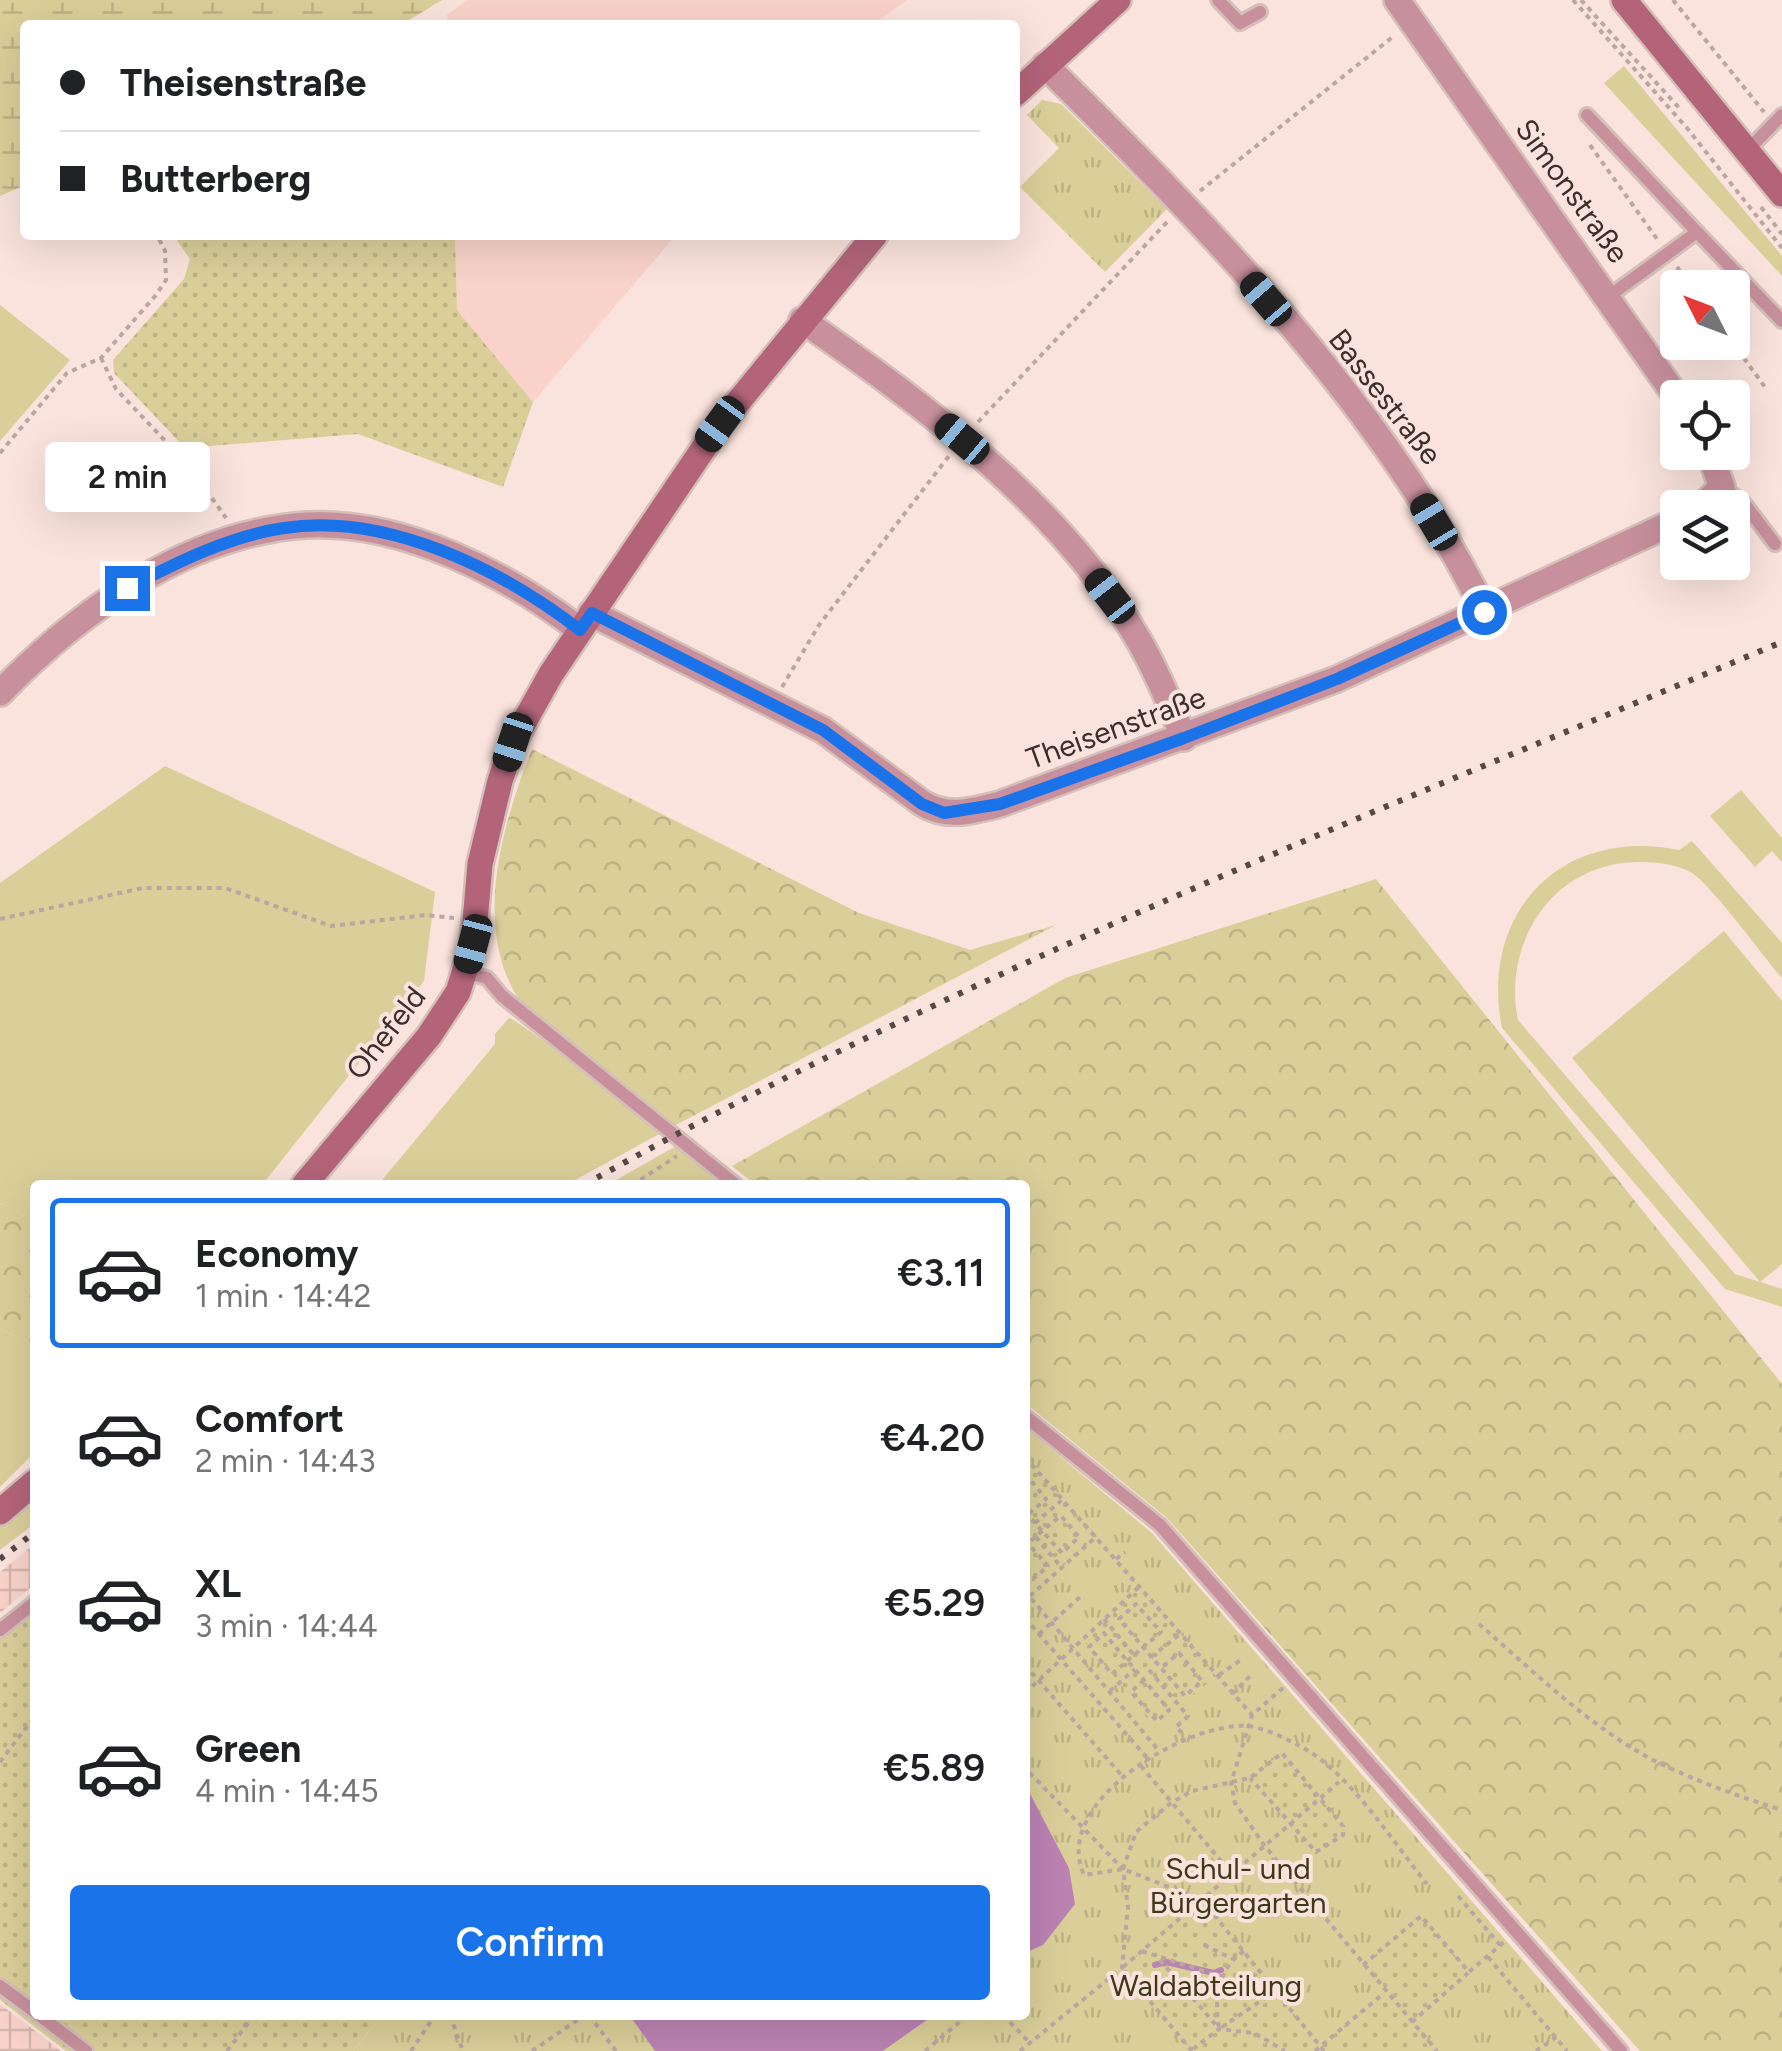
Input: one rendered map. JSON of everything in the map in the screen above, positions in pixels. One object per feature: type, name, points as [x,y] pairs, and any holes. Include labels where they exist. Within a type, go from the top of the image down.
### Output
[{"type":"street","points":[[1020,89],[1118,0]]},
{"type":"street","name":"Simonstraße","points":[[1397,0],[1665,380]]},
{"type":"street","points":[[1615,6],[1782,194]]},
{"type":"street","name":"Bassestraße","points":[[1045,65],[1184,204],[1387,451],[1415,490],[1484,612]]},
{"type":"street","name":"Ohefeld","points":[[308,1180],[429,1036],[466,973],[476,919],[480,864],[500,781],[513,742],[550,674],[682,477],[802,320],[871,240]]},
{"type":"street","points":[[802,320],[962,439],[1048,524],[1110,596],[1157,674],[1184,738]]},
{"type":"street","points":[[1715,470],[1722,487],[1719,490]]},
{"type":"street","name":"Theisenstraße","points":[[0,694],[54,639],[106,600],[207,550],[240,538],[310,525],[382,534],[480,569],[586,622],[772,704],[823,730],[922,804],[944,813],[1000,804],[1337,679],[1660,529]]},
{"type":"street","points":[[0,1512],[30,1486]]},
{"type":"lane","points":[[1218,0],[1240,23],[1260,12]]},
{"type":"lane","points":[[1587,115],[1782,321]]},
{"type":"lane","points":[[1746,152],[1777,120]]},
{"type":"lane","points":[[1608,297],[1698,232]]},
{"type":"lane","points":[[1722,487],[1744,502],[1775,544]]},
{"type":"lane","points":[[466,973],[496,984],[567,1052],[730,1180]]},
{"type":"lane","points":[[1030,1420],[1160,1525],[1621,2051]]},
{"type":"lane","points":[[0,1630],[30,1606]]},
{"type":"lane","points":[[0,1986],[30,2009]]},
{"type":"lane","points":[[45,2020],[86,2051]]},
{"type":"path","points":[[1573,0],[1638,69],[1782,248]]},
{"type":"path","points":[[1580,0],[1597,23]]},
{"type":"path","points":[[1672,0],[1777,120]]},
{"type":"path","points":[[1597,23],[1615,6]]},
{"type":"path","points":[[772,704],[819,624],[962,439],[1184,204],[1412,22]]},
{"type":"path","points":[[1638,69],[1693,122],[1782,234]]},
{"type":"path","points":[[1582,134],[1588,148],[1679,270]]},
{"type":"path","points":[[0,452],[67,372],[101,358],[166,280],[166,251],[160,240]]},
{"type":"path","points":[[101,358],[116,389],[190,467],[240,538]]},
{"type":"path","points":[[1742,360],[1765,387]]},
{"type":"path","points":[[0,918],[143,888],[225,888],[331,926],[426,915],[476,919]]},
{"type":"path","points":[[640,1180],[690,1148]]},
{"type":"path","points":[[1030,1466],[1097,1536],[1252,1715]]},
{"type":"path","points":[[1036,1486],[1045,1478]]},
{"type":"path","points":[[1030,1483],[1046,1499],[1030,1511]]},
{"type":"path","points":[[1035,1523],[1064,1499]]},
{"type":"path","points":[[1030,1518],[1042,1530],[1062,1554],[1080,1537],[1061,1516],[1042,1530],[1030,1541]]},
{"type":"path","points":[[1072,1528],[1082,1520]]},
{"type":"path","points":[[1036,1536],[1061,1568]]},
{"type":"path","points":[[1030,1592],[1097,1536]]},
{"type":"path","points":[[1038,1555],[1053,1543]]},
{"type":"path","points":[[1030,1548],[1048,1566],[1033,1578],[1030,1575]]},
{"type":"path","points":[[1116,1559],[1124,1552]]},
{"type":"path","points":[[1041,1572],[1048,1580]]},
{"type":"path","points":[[1030,1688],[1140,1586]]},
{"type":"path","points":[[1030,1597],[1159,1751]]},
{"type":"path","points":[[1039,1634],[1080,1597]]},
{"type":"path","points":[[1148,1617],[1136,1604],[1119,1618],[1143,1648],[1152,1657],[1159,1666],[1185,1696],[1202,1681],[1178,1653],[1159,1666],[1149,1670],[1143,1679],[1131,1692],[1157,1721],[1170,1710],[1143,1679],[1127,1661],[1104,1633],[1089,1646],[1112,1674],[1127,1661],[1134,1655],[1143,1648],[1161,1632],[1148,1617]]},
{"type":"path","points":[[1148,1617],[1158,1607]]},
{"type":"path","points":[[1104,1619],[1134,1655]]},
{"type":"path","points":[[1030,1624],[1148,1759]]},
{"type":"path","points":[[1479,1624],[1560,1695],[1648,1757],[1716,1789],[1782,1810]]},
{"type":"path","points":[[1114,1645],[1130,1632]]},
{"type":"path","points":[[1152,1657],[1180,1633]]},
{"type":"path","points":[[1090,1666],[1098,1658]]},
{"type":"path","points":[[1191,1667],[1201,1658]]},
{"type":"path","points":[[1217,1676],[1242,1660]]},
{"type":"path","points":[[1110,1691],[1134,1669]]},
{"type":"path","points":[[1149,1670],[1188,1716],[1176,1727],[1184,1736]]},
{"type":"path","points":[[1030,1671],[1124,1778]]},
{"type":"path","points":[[1232,1694],[1252,1673]]},
{"type":"path","points":[[1294,1678],[1252,1715],[1248,1726],[1231,1782],[1243,1820],[1437,2051]]},
{"type":"path","points":[[1157,1695],[1172,1681]]},
{"type":"path","points":[[1131,1716],[1142,1705]]},
{"type":"path","points":[[0,1762],[30,1723]]},
{"type":"path","points":[[1123,1870],[1084,1875],[1079,1864],[1084,1832],[1104,1795],[1184,1736],[1248,1726],[1319,1757],[1427,1884]]},
{"type":"path","points":[[1250,1778],[1316,1852],[1342,1836],[1343,1826],[1282,1753],[1282,1738]]},
{"type":"path","points":[[1274,1992],[1191,2051],[1122,1968],[1128,1907],[1123,1870],[1136,1832],[1172,1802],[1192,1791],[1250,1778],[1282,1753]]},
{"type":"path","points":[[1141,1765],[1232,1874]]},
{"type":"path","points":[[1030,1773],[1123,1870],[1202,1900],[1320,2050],[1386,1992]]},
{"type":"path","points":[[1020,2051],[1341,1780]]},
{"type":"path","points":[[1458,1896],[1500,1946]]},
{"type":"path","points":[[1363,1965],[1420,1916],[1469,1972]]},
{"type":"path","points":[[1412,2022],[1516,1931]]},
{"type":"path","points":[[1204,1945],[1233,1959]]},
{"type":"path","points":[[1142,1951],[1166,1965],[1219,2028],[1254,2032],[1285,2051]]},
{"type":"path","points":[[1219,2028],[1216,1998],[1222,1977],[1233,1959],[1244,1951]]},
{"type":"path","points":[[1488,1956],[1567,2051]]},
{"type":"path","points":[[1160,1960],[1222,1977]]},
{"type":"path","points":[[228,2051],[250,2020]]},
{"type":"path","points":[[411,2051],[433,2020]]},
{"type":"path","points":[[452,2020],[464,2051]]},
{"type":"path","points":[[532,2051],[579,2020]]},
{"type":"path","points":[[591,2020],[616,2051]]},
{"type":"path","points":[[925,2051],[962,2020]]},
{"type":"path","points":[[1008,2020],[1030,2043]]},
{"type":"path","points":[[1536,2051],[1556,2037]]},
{"type":"shaded area","points":[[468,0],[907,0],[880,20],[448,20],[447,15]]},
{"type":"shaded area","points":[[455,240],[672,240],[533,402],[457,310]]},
{"type":"shaded area","points":[[30,1548],[30,1588],[0,1613],[0,1572]]},
{"type":"shaded area","points":[[1030,1794],[1069,1868],[1075,1904],[1043,1945],[1030,1951]]},
{"type":"shaded area","points":[[0,2004],[61,2051],[0,2051]]},
{"type":"shaded area","points":[[633,2020],[927,2020],[883,2051],[655,2051]]},
{"type":"green space","points":[[0,0],[442,0],[409,20],[20,20],[20,187],[0,196]]},
{"type":"green space","points":[[1624,66],[1782,256],[1782,276],[1604,83]]},
{"type":"green space","points":[[1042,100],[1061,104],[1167,209],[1105,272],[1020,187],[1059,148],[1027,115]]},
{"type":"green space","points":[[177,240],[455,240],[457,310],[533,402],[503,487],[358,434],[185,448],[114,373],[113,360],[184,279],[190,259]]},
{"type":"green space","points":[[0,305],[70,360],[0,441]]},
{"type":"green space","points":[[532,749],[859,913],[970,950],[1056,925],[674,1126],[519,1000],[505,971],[497,940],[497,875],[502,842]]},
{"type":"green space","points":[[165,766],[435,892],[424,981],[266,1180],[30,1180],[30,1218],[0,1203],[0,883]]},
{"type":"green space","points":[[1741,790],[1782,838],[1782,862],[1772,851],[1755,867],[1710,816]]},
{"type":"green space","points":[[1692,841],[1782,943],[1782,978],[1692,873],[1653,862],[1609,865],[1582,875],[1559,891],[1541,911],[1518,962],[1518,1020],[1735,1274],[1782,1289],[1782,1307],[1725,1289],[1502,1028],[1498,986],[1504,948],[1517,914],[1538,886],[1566,865],[1599,851],[1637,846],[1679,850]]},
{"type":"green space","points":[[1376,879],[1782,1384],[1782,2051],[1640,2051],[1167,1518],[1030,1407],[1030,1180],[750,1180],[732,1166],[1065,978]]},
{"type":"green space","points":[[1724,931],[1782,1001],[1782,1264],[1760,1282],[1572,1058]]},
{"type":"green space","points":[[509,1018],[518,1023],[661,1133],[575,1180],[382,1180],[495,1044],[495,1034]]},
{"type":"green space","points":[[678,1145],[718,1180],[616,1180]]},
{"type":"green space","points":[[0,1203],[30,1218],[30,1344],[0,1329]]},
{"type":"green space","points":[[0,1329],[30,1344],[30,1457],[0,1487]]},
{"type":"green space","name":"Schul- und Bürgergarten","points":[[1030,1431],[1152,1533],[1602,2051],[883,2051],[927,2020],[1030,2020],[1030,1951],[1043,1945],[1069,1868],[1030,1794]]},
{"type":"green space","points":[[1030,1462],[1097,1536],[1035,1591],[1030,1585]]},
{"type":"green space","points":[[30,1502],[30,1527],[0,1550],[0,1527]]},
{"type":"green space","points":[[1140,1586],[1216,1676],[1156,1726],[1082,1639]]},
{"type":"green space","points":[[30,1615],[30,2020],[379,2020],[353,2051],[66,2051],[0,2000],[0,1639]]},
{"type":"green space","points":[[1282,1753],[1343,1826],[1343,1835],[1323,1851],[1308,1845],[1250,1778]]},
{"type":"green space","name":"Waldabteilung","points":[[1202,1900],[1320,2046],[1385,1992],[1363,1965],[1421,1916],[1469,1972],[1411,2023],[1433,2051],[1192,2051],[1122,1968]]},
{"type":"green space","points":[[379,2020],[633,2020],[655,2051],[353,2051]]},
{"type":"waterway","points":[[1155,1965],[1166,1962],[1214,1973],[1221,1970]]},
{"type":"railway","points":[[593,1180],[876,1033],[1025,964],[1326,832],[1782,642]]},
{"type":"railway","points":[[0,1559],[30,1536]]},
{"type":"route","points":[[127,588],[207,550],[280,528],[347,527],[415,543],[480,569],[580,630],[592,613],[823,730],[922,804],[944,813],[1000,804],[1083,776],[1337,679],[1484,612]]}]
